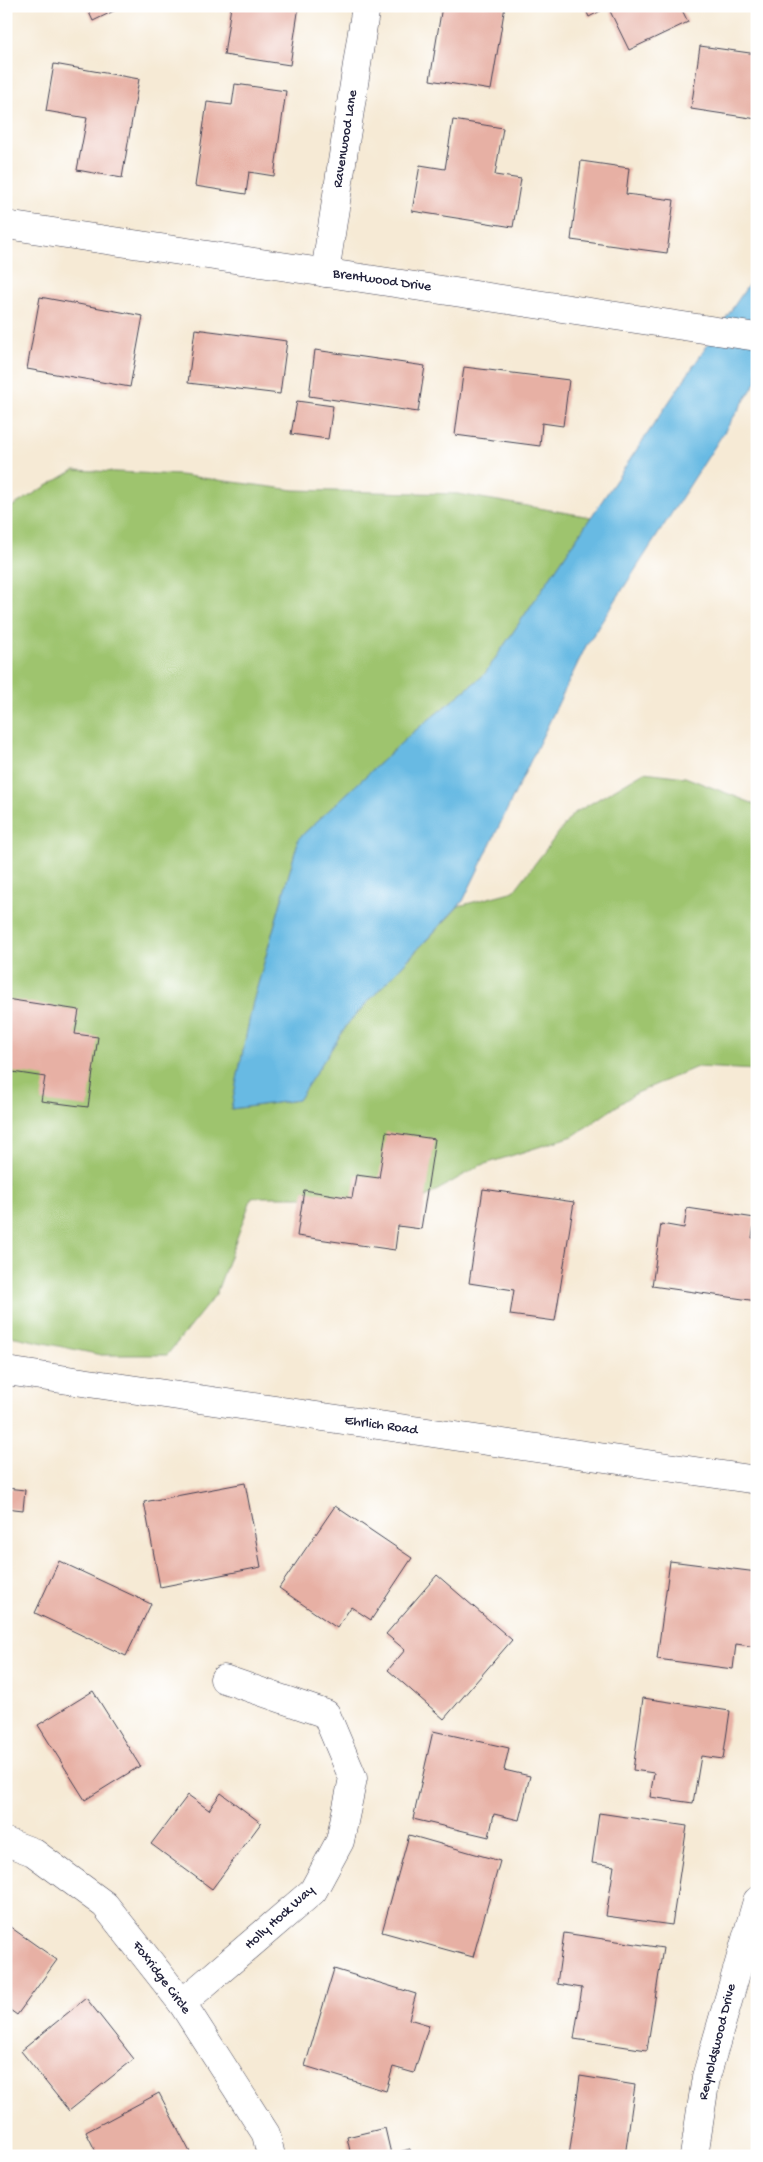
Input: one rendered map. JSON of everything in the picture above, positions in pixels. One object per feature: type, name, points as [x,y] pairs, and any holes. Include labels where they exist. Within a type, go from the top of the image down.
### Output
[{"type":"street","name":"Ravenwood Lane","points":[[325,272],[366,6]]},
{"type":"street","name":"Brentwood Drive","points":[[6,225],[757,336]]},
{"type":"street","name":"Ehrlich Road","points":[[6,1371],[757,1480]]},
{"type":"street","name":"Holly Hock Way","points":[[182,2003],[314,1891],[340,1841],[353,1778],[326,1714],[224,1678]]},
{"type":"street","name":"Foxridge Circle","points":[[6,1842],[33,1852],[105,1905],[182,2003],[266,2134],[271,2156]]},
{"type":"street","name":"Reynoldswood Drive","points":[[694,2156],[706,2077],[757,1901]]},
{"type":"green space","points":[[74,470],[180,475],[294,490],[458,494],[591,517],[484,675],[411,734],[299,838],[253,1002],[231,1109],[298,1100],[349,1022],[459,906],[514,891],[573,814],[644,772],[685,777],[757,805],[757,1070],[697,1067],[636,1093],[573,1136],[479,1166],[407,1208],[318,1197],[252,1197],[216,1294],[167,1355],[101,1355],[6,1335],[6,510]]},
{"type":"water","points":[[757,272],[757,381],[586,646],[463,901],[349,1022],[298,1100],[231,1109],[253,1002],[299,838],[411,734],[484,675]]},
{"type":"building","points":[[86,6],[124,6],[93,21]]},
{"type":"building","points":[[231,6],[299,6],[290,65],[224,55]]},
{"type":"building","points":[[442,6],[505,6],[491,90],[430,80]]},
{"type":"building","points":[[584,6],[680,6],[688,22],[629,50],[608,7],[589,17]]},
{"type":"building","points":[[700,46],[757,54],[757,119],[691,109]]},
{"type":"building","points":[[54,64],[139,79],[122,178],[77,170],[87,118],[46,111]]},
{"type":"building","points":[[235,84],[286,91],[274,176],[249,172],[246,194],[195,186],[207,102],[232,105]]},
{"type":"building","points":[[453,120],[503,128],[495,175],[521,179],[513,227],[412,211],[420,165],[445,169]]},
{"type":"building","points":[[581,161],[629,168],[626,194],[674,200],[667,253],[571,240]]},
{"type":"building","points":[[40,297],[143,316],[130,387],[27,369]]},
{"type":"building","points":[[195,329],[287,341],[280,394],[188,383]]},
{"type":"building","points":[[315,350],[425,366],[418,412],[309,396]]},
{"type":"building","points":[[464,367],[569,380],[563,426],[542,423],[540,446],[455,435]]},
{"type":"building","points":[[297,401],[333,406],[328,439],[291,434]]},
{"type":"building","points":[[6,999],[79,1010],[75,1034],[98,1037],[88,1107],[41,1101],[45,1077],[6,1071]]},
{"type":"building","points":[[386,1132],[435,1139],[421,1229],[398,1226],[395,1250],[297,1236],[304,1190],[352,1198],[356,1175],[379,1178]]},
{"type":"building","points":[[483,1189],[574,1202],[555,1321],[510,1315],[514,1290],[469,1283]]},
{"type":"building","points":[[687,1208],[755,1218],[752,1238],[757,1238],[757,1301],[652,1286],[661,1224],[684,1228]]},
{"type":"building","points":[[245,1483],[261,1567],[160,1587],[144,1502]]},
{"type":"building","points":[[6,1488],[25,1490],[23,1510],[6,1508]]},
{"type":"building","points":[[335,1506],[412,1558],[371,1620],[351,1607],[337,1628],[279,1588]]},
{"type":"building","points":[[59,1561],[151,1604],[126,1656],[35,1613]]},
{"type":"building","points":[[670,1561],[757,1572],[757,1647],[736,1644],[733,1669],[657,1659]]},
{"type":"building","points":[[437,1575],[512,1640],[444,1719],[388,1670],[405,1650],[386,1634]]},
{"type":"building","points":[[93,1691],[140,1766],[85,1800],[38,1725]]},
{"type":"building","points":[[643,1698],[730,1711],[723,1759],[701,1756],[693,1803],[650,1797],[654,1773],[633,1770]]},
{"type":"building","points":[[433,1731],[509,1748],[504,1770],[530,1776],[519,1820],[494,1814],[489,1837],[413,1819]]},
{"type":"building","points":[[221,1793],[261,1823],[212,1889],[151,1844],[188,1795],[209,1810]]},
{"type":"building","points":[[599,1813],[687,1826],[672,1925],[606,1916],[614,1866],[592,1863]]},
{"type":"building","points":[[409,1835],[500,1861],[473,1957],[382,1932]]},
{"type":"building","points":[[6,1924],[57,1960],[17,2015],[6,2007]]},
{"type":"building","points":[[564,1933],[663,1948],[647,2050],[574,2039],[582,1988],[557,1984]]},
{"type":"building","points":[[334,1969],[416,1994],[409,2019],[429,2025],[414,2073],[393,2067],[386,2091],[305,2066]]},
{"type":"building","points":[[86,1998],[134,2059],[69,2111],[21,2051]]},
{"type":"building","points":[[580,2076],[635,2085],[625,2156],[569,2156]]},
{"type":"building","points":[[159,2093],[192,2156],[98,2156],[86,2132]]},
{"type":"building","points":[[385,2128],[391,2154],[410,2149],[412,2156],[351,2156],[347,2137]]}]
